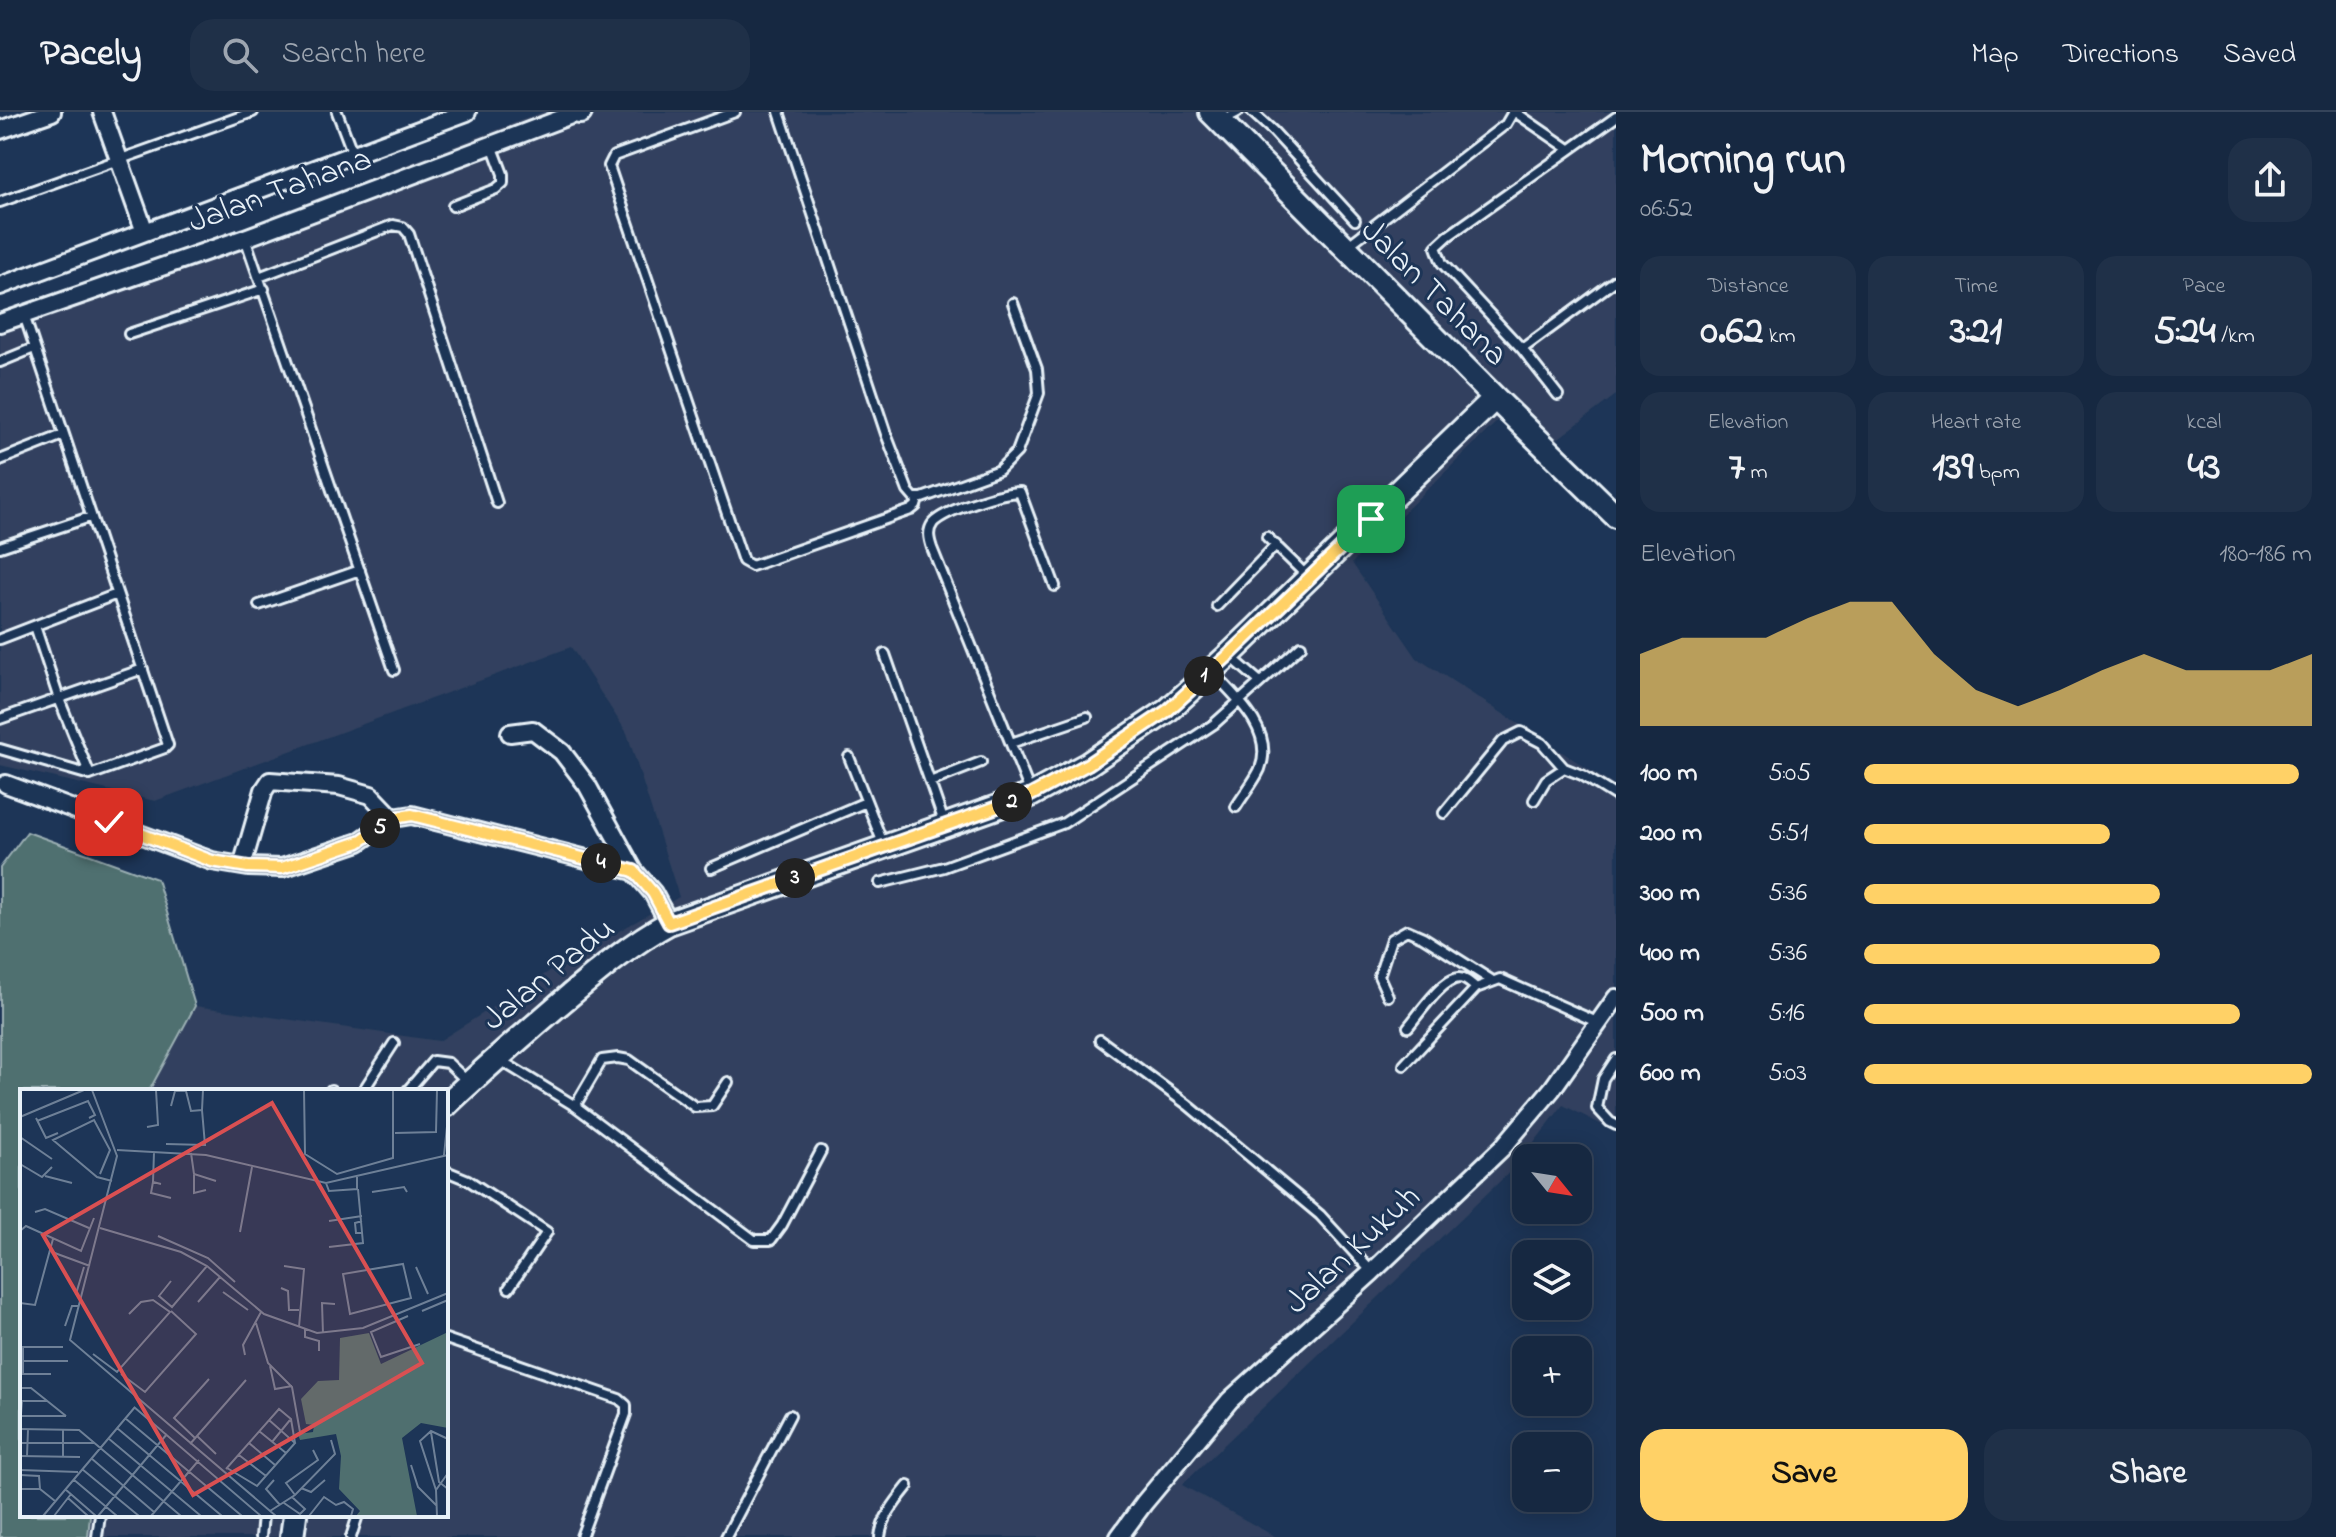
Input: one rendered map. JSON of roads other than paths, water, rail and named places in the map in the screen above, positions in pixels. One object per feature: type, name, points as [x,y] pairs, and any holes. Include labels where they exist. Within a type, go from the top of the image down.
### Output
[{"type":"street","points":[[0,130],[52,112]]},
{"type":"street","points":[[102,112],[145,232]]},
{"type":"street","points":[[0,286],[467,112]]},
{"type":"street","name":"Jalan Tahana","points":[[0,323],[245,238],[579,112]]},
{"type":"street","name":"Jalan Tahana","points":[[1223,115],[1345,248],[1616,516]]},
{"type":"street","name":"Jalan Padu","points":[[448,1103],[607,964],[650,933],[669,923],[1031,795],[1088,764],[1167,711],[1310,579],[1495,398]]},
{"type":"street","points":[[510,733],[533,730],[562,752],[587,785],[634,871],[653,893],[669,923]]},
{"type":"street","points":[[242,866],[264,790],[270,781],[339,786],[371,795],[393,818]]},
{"type":"street","points":[[6,784],[212,861],[242,866],[282,868],[327,855],[359,842],[393,818],[412,815],[634,871]]},
{"type":"street","name":"Jalan Kukuh","points":[[1119,1537],[1230,1400],[1372,1272],[1503,1147],[1552,1089],[1616,998]]},
{"type":"street","points":[[292,1537],[295,1517]]},
{"type":"lane","points":[[0,202],[253,112]]},
{"type":"lane","points":[[337,112],[353,154]]},
{"type":"lane","points":[[735,112],[614,156],[609,166],[743,561],[752,566],[911,510],[918,499]]},
{"type":"lane","points":[[779,112],[886,434],[908,491],[918,499]]},
{"type":"lane","points":[[1252,112],[1355,220]]},
{"type":"lane","points":[[1345,248],[1506,124],[1514,112],[1569,149]]},
{"type":"lane","points":[[1558,395],[1522,349],[1442,263],[1436,247],[1616,117]]},
{"type":"lane","points":[[453,206],[496,189],[503,183],[503,174],[492,144]]},
{"type":"lane","points":[[259,277],[393,225],[403,227],[409,234],[441,326],[497,503]]},
{"type":"lane","points":[[245,238],[394,670]]},
{"type":"lane","points":[[1522,349],[1616,280]]},
{"type":"lane","points":[[129,334],[264,289]]},
{"type":"lane","points":[[918,499],[999,470],[1017,452],[1039,393],[1037,369],[1013,303]]},
{"type":"lane","points":[[0,749],[90,775],[168,745],[24,314]]},
{"type":"lane","points":[[0,362],[34,348]]},
{"type":"lane","points":[[0,460],[63,435]]},
{"type":"lane","points":[[1031,795],[932,548],[928,535],[932,524],[949,513],[1020,492],[1055,586]]},
{"type":"lane","points":[[0,547],[90,517]]},
{"type":"lane","points":[[1267,537],[1310,579]]},
{"type":"lane","points":[[1217,606],[1276,545]]},
{"type":"lane","points":[[259,605],[360,570]]},
{"type":"lane","points":[[0,639],[117,594]]},
{"type":"lane","points":[[35,626],[59,699],[90,775]]},
{"type":"lane","points":[[880,883],[944,867],[1064,823],[1214,724],[1301,646]]},
{"type":"lane","points":[[885,654],[946,826]]},
{"type":"lane","points":[[1229,655],[1260,682]]},
{"type":"lane","points":[[0,719],[143,669]]},
{"type":"lane","points":[[1210,670],[1240,701],[1263,742],[1260,768],[1236,807]]},
{"type":"lane","points":[[1011,743],[1087,717]]},
{"type":"lane","points":[[1444,813],[1503,741],[1521,732],[1542,743],[1564,768],[1616,796]]},
{"type":"lane","points":[[849,757],[884,847]]},
{"type":"lane","points":[[930,782],[981,762]]},
{"type":"lane","points":[[1534,800],[1546,780],[1564,768]]},
{"type":"lane","points":[[711,868],[866,802]]},
{"type":"lane","points":[[1388,996],[1379,976],[1391,939],[1407,930],[1491,980]]},
{"type":"lane","points":[[1408,1027],[1443,985],[1456,978],[1466,980],[1476,988]]},
{"type":"lane","points":[[1404,1065],[1476,988],[1491,980],[1500,979],[1600,1023]]},
{"type":"lane","points":[[1100,1040],[1188,1105],[1320,1215],[1372,1272]]},
{"type":"lane","points":[[364,1089],[394,1043]]},
{"type":"lane","points":[[496,1058],[575,1106],[754,1240],[771,1240],[821,1151]]},
{"type":"lane","points":[[1616,1059],[1603,1079],[1597,1108],[1616,1125]]},
{"type":"lane","points":[[575,1106],[602,1060],[629,1060],[695,1107],[712,1106],[728,1082]]},
{"type":"lane","points":[[409,1089],[433,1061],[448,1063],[469,1083]]},
{"type":"lane","points":[[448,1172],[468,1180],[547,1232],[509,1288]]},
{"type":"lane","points":[[448,1340],[619,1399],[626,1405],[626,1414],[581,1537]]},
{"type":"lane","points":[[726,1537],[790,1415]]},
{"type":"lane","points":[[880,1537],[881,1527],[908,1486]]},
{"type":"lane","points":[[97,1537],[100,1517]]},
{"type":"lane","points":[[261,1537],[263,1517]]},
{"type":"lane","points":[[351,1537],[357,1517]]}]
